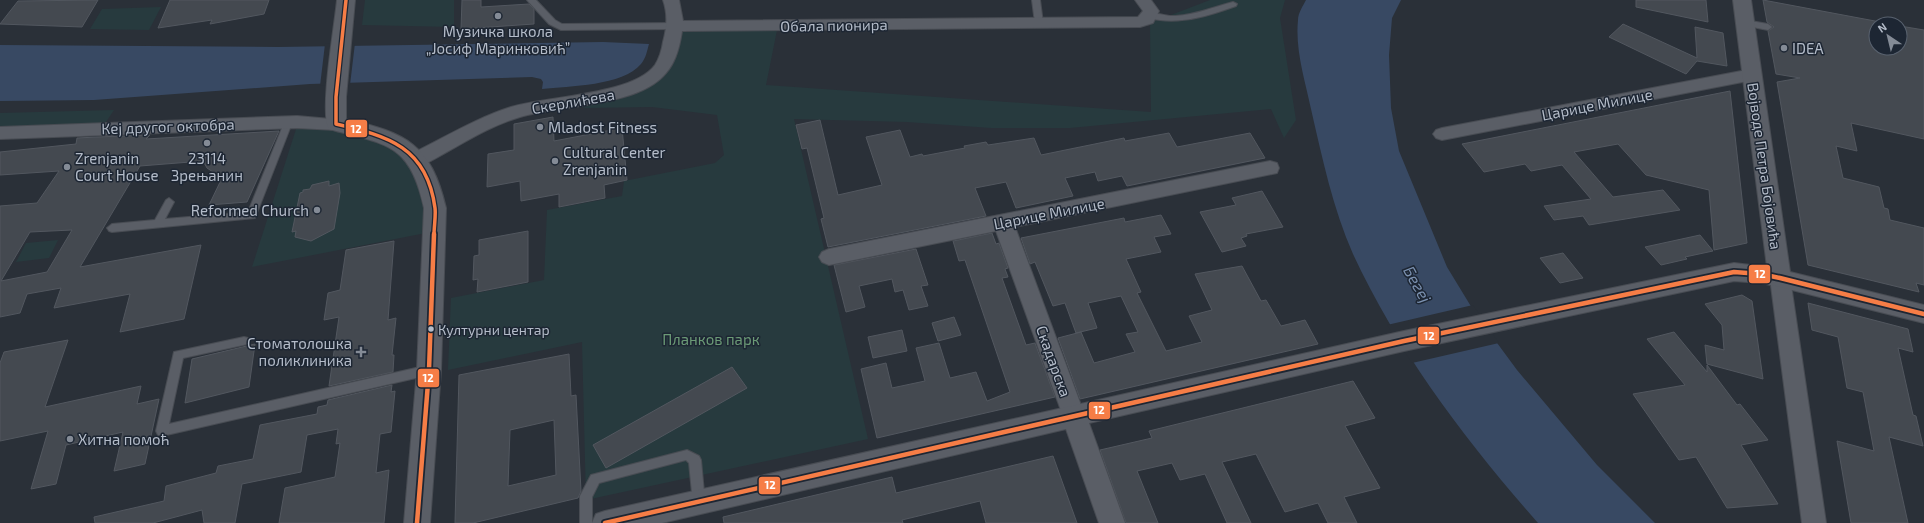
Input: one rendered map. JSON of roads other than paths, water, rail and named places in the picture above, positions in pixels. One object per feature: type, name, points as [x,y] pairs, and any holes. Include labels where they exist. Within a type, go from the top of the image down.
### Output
[{"type":"street","points":[[346,0],[336,97],[336,124],[387,138],[404,147],[418,159],[427,174],[432,189],[435,208],[429,370],[417,523]]},
{"type":"street","name":"Скерлићева","points":[[418,159],[510,114],[536,106],[625,91],[642,84],[659,71],[666,61],[675,26],[674,8],[671,0]]},
{"type":"street","points":[[1143,0],[1150,11],[1148,18]]},
{"type":"street","name":"Војводе Петра Бојовића","points":[[1742,0],[1814,523]]},
{"type":"street","name":"Обала пионира","points":[[675,26],[1140,22],[1148,18]]},
{"type":"street","name":"Царице Милице","points":[[1442,134],[1752,74]]},
{"type":"street","name":"Кеј другог октобра","points":[[0,133],[102,128],[288,123],[336,124]]},
{"type":"street","name":"Царице Милице","points":[[829,258],[1270,168]]},
{"type":"street","name":"Скадарска","points":[[1003,222],[1112,523]]},
{"type":"street","points":[[605,523],[699,503],[1074,416],[1540,311],[1734,272],[1761,274],[1780,278],[1924,314]]},
{"type":"lane","name":"Обала пионира","points":[[531,0],[540,6],[550,20],[562,27],[675,26]]},
{"type":"lane","points":[[1036,0],[1039,23]]},
{"type":"lane","points":[[1148,18],[1174,20],[1209,13],[1233,4]]},
{"type":"lane","points":[[1745,23],[1768,27]]},
{"type":"lane","points":[[112,228],[252,215],[288,123]]},
{"type":"lane","points":[[158,223],[168,202]]},
{"type":"lane","points":[[244,341],[178,355],[162,431],[429,370]]},
{"type":"lane","points":[[586,523],[586,496],[595,479],[687,455],[695,460],[699,503]]},
{"type":"water","name":"Бегеј","points":[[1306,0],[1401,0],[1392,18],[1389,55],[1391,108],[1399,151],[1447,267],[1475,313],[1517,370],[1597,465],[1655,523],[1538,523],[1460,428],[1413,361],[1371,291],[1346,237],[1334,201],[1319,146],[1299,54],[1297,31],[1298,17]]},
{"type":"water","points":[[603,42],[649,44],[643,62],[633,71],[622,77],[595,84],[566,87],[542,89],[543,82],[541,79],[532,77],[310,84],[94,100],[0,101],[0,45],[278,47]]},
{"type":"place","name":"Музичка школа „Јосиф Маринковић”","points":[[498,16]]},
{"type":"place","name":"IDEA","points":[[1784,48]]},
{"type":"place","name":"Mladost Fitness","points":[[540,127]]},
{"type":"place","name":"23114 Зрењанин","points":[[207,143]]},
{"type":"place","name":"Cultural Center Zrenjanin","points":[[555,161]]},
{"type":"place","name":"Zrenjanin Court House","points":[[67,167]]},
{"type":"place","name":"Reformed Church","points":[[317,210]]},
{"type":"place","name":"Културни центар","points":[[431,329]]},
{"type":"place","name":"Стоматолошка поликлиника","points":[[361,352]]},
{"type":"place","name":"Хитна помоћ","points":[[70,439]]},
{"type":"park label","name":"Планков парк","points":[[711,339]]}]
